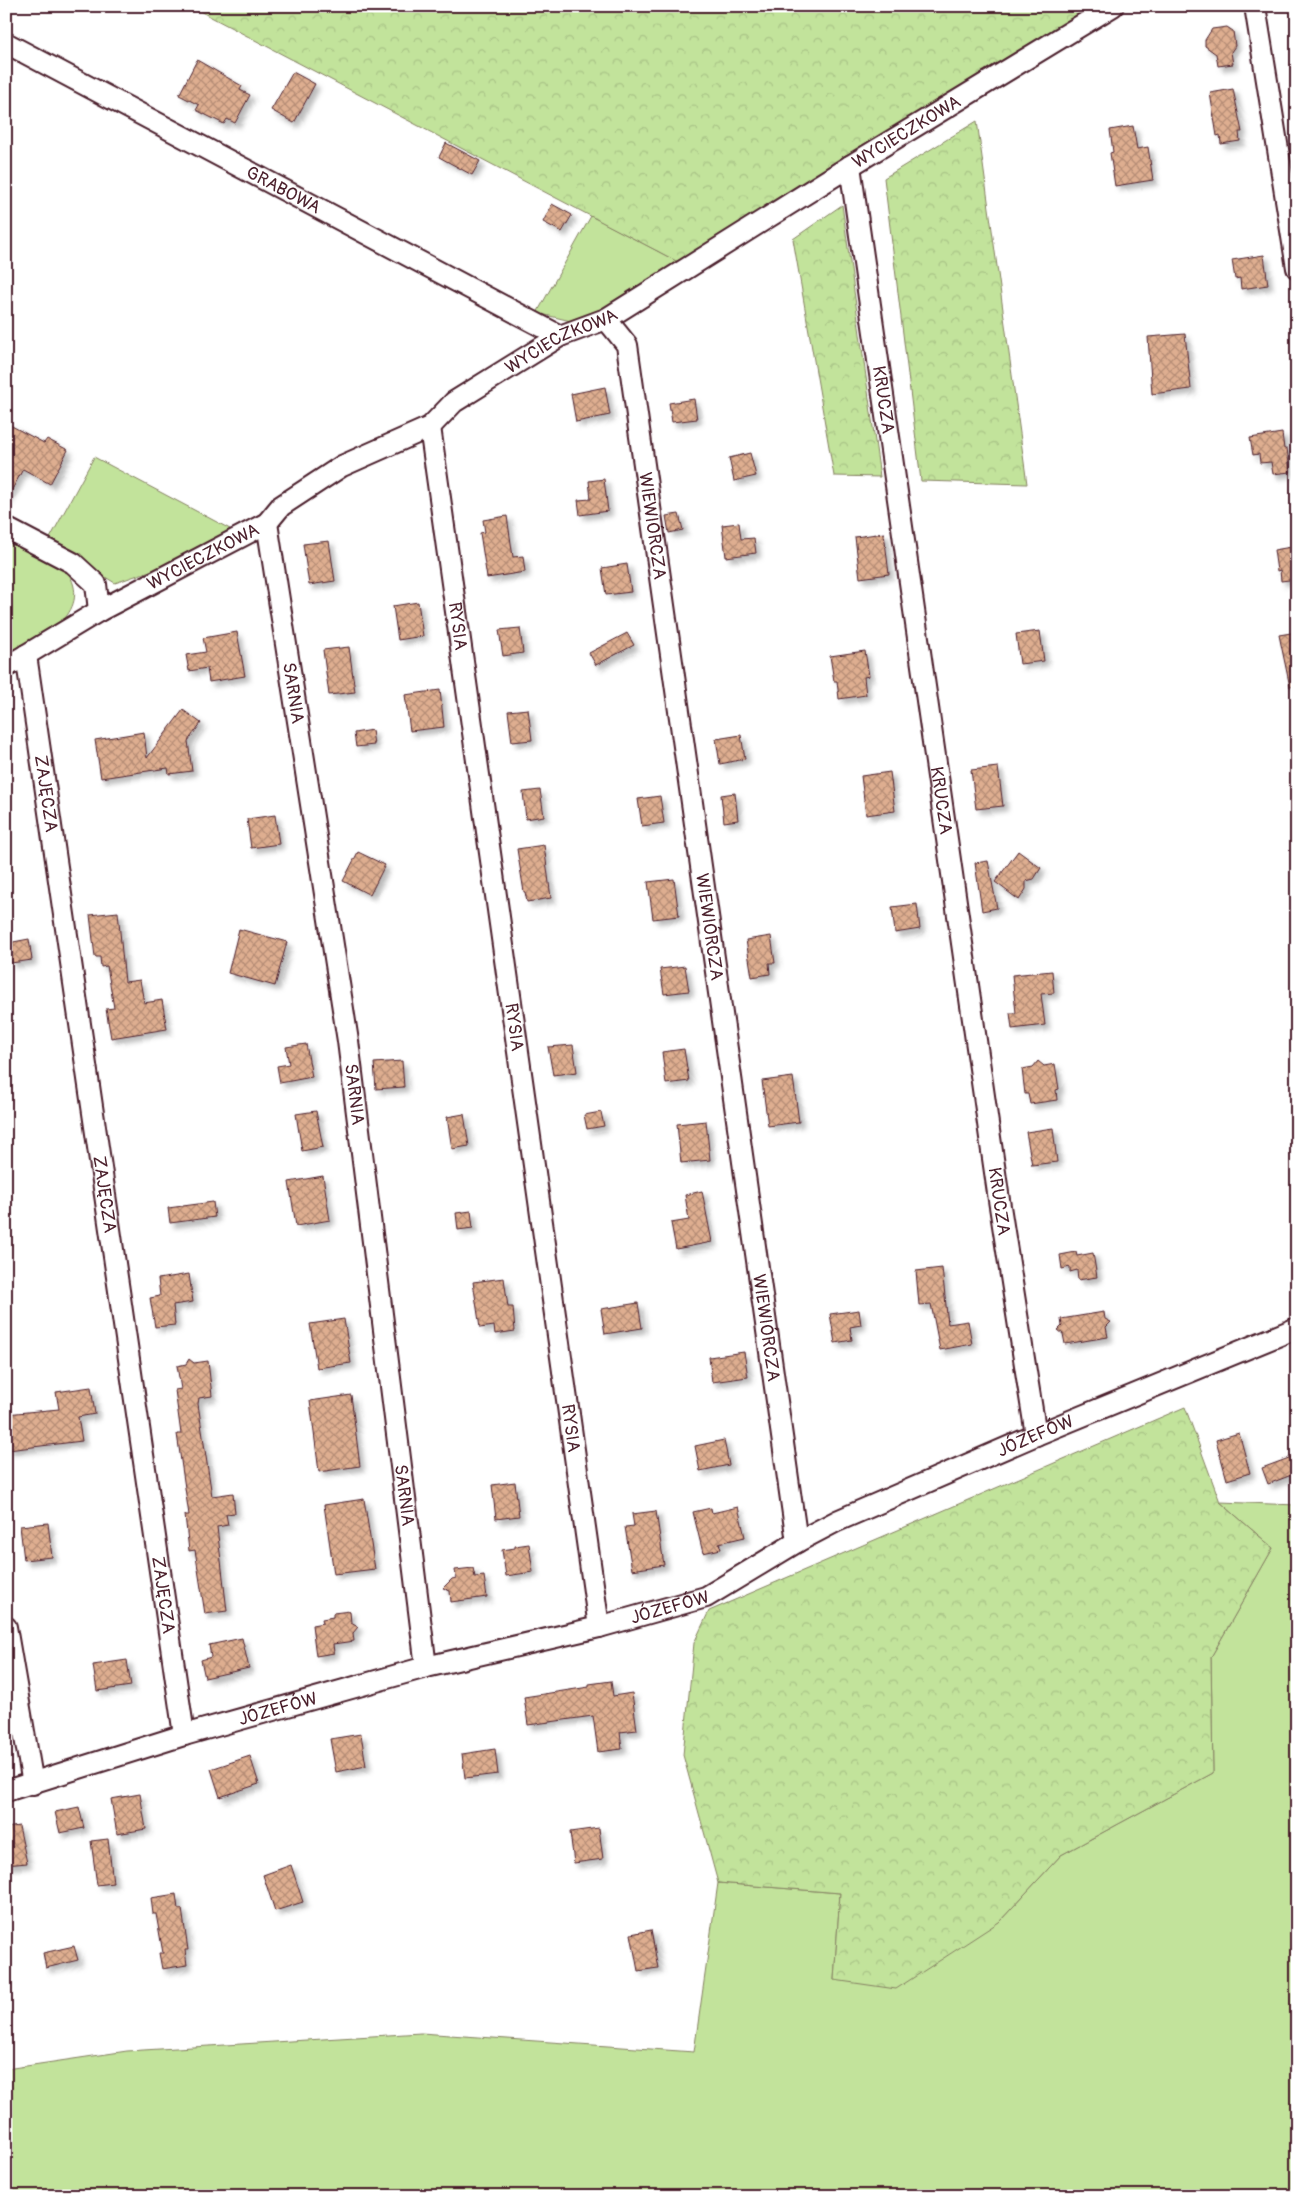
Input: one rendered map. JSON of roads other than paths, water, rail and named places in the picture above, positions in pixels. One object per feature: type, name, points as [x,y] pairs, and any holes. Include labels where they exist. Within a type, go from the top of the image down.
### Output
[{"type":"street","name":"WYCIECZKOWA","points":[[6,667],[99,611],[267,523],[282,506],[342,466],[430,427],[454,402],[560,336],[606,319],[850,166],[1113,6]]},
{"type":"street","points":[[1255,6],[1297,268]]},
{"type":"street","name":"GRABOWA","points":[[6,44],[560,336]]},
{"type":"street","name":"KRUCZA","points":[[850,166],[998,1190],[1036,1435]]},
{"type":"street","name":"WIEWIÓRCZA","points":[[606,319],[626,345],[797,1542]]},
{"type":"street","name":"RYSIA","points":[[430,427],[599,1627]]},
{"type":"street","name":"SARNIA","points":[[267,523],[348,1041],[426,1667]]},
{"type":"street","points":[[6,528],[73,563],[79,568],[96,584],[99,611]]},
{"type":"street","name":"ZAJĘCZA","points":[[26,655],[184,1735]]},
{"type":"street","name":"JÓZEFÓW","points":[[6,1791],[184,1735],[426,1667],[599,1627],[706,1597],[797,1542],[837,1521],[1036,1435],[1297,1328]]},
{"type":"street","points":[[6,1627],[33,1784]]}]
